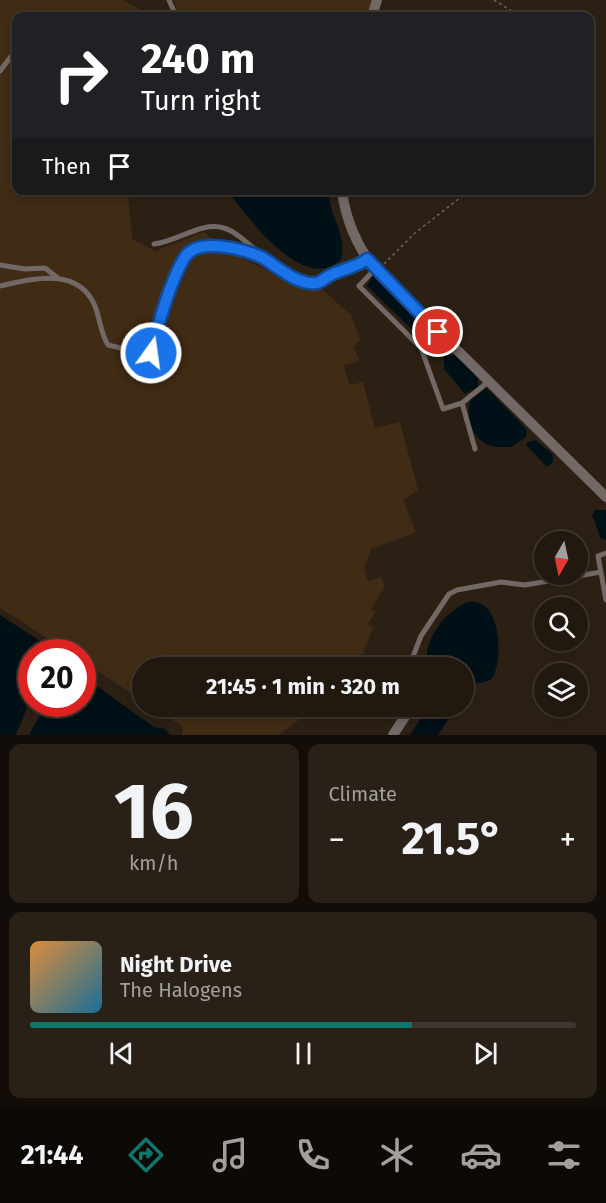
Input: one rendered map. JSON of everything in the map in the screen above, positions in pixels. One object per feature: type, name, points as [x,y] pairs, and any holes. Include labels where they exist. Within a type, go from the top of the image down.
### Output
[{"type":"street","points":[[343,195],[347,215],[367,259],[376,270],[606,497]]},
{"type":"street","points":[[393,735],[405,717]]},
{"type":"lane","points":[[0,70],[12,55]]},
{"type":"lane","points":[[154,244],[171,242],[208,226],[216,226],[232,231],[274,267],[303,281],[315,283],[367,259]]},
{"type":"lane","points":[[0,265],[25,269],[45,268],[58,278],[79,288],[92,300],[108,345],[150,355],[159,321],[188,254],[201,247],[220,246],[262,258]]},
{"type":"lane","points":[[376,270],[359,286],[420,348],[443,409],[462,403],[488,382]]},
{"type":"lane","points":[[0,286],[45,277],[58,278]]},
{"type":"lane","points":[[420,348],[438,332]]},
{"type":"lane","points":[[462,403],[475,449]]},
{"type":"lane","points":[[606,553],[598,556],[606,600]]},
{"type":"lane","points":[[413,657],[421,636],[449,594],[457,590],[501,582],[525,585],[601,572]]},
{"type":"path","points":[[494,0],[514,12]]},
{"type":"path","points":[[376,270],[415,233],[464,195]]},
{"type":"shaded area","points":[[0,0],[122,0],[144,12],[12,12],[12,195],[128,195],[132,239],[155,251],[204,232],[234,255],[310,290],[322,289],[352,316],[360,340],[354,348],[360,361],[344,365],[349,385],[363,382],[375,428],[400,422],[418,490],[403,500],[416,532],[371,549],[364,568],[368,581],[381,577],[385,587],[371,609],[376,612],[368,624],[373,627],[362,657],[132,657],[132,694],[96,670],[96,639],[49,639],[0,608]]},
{"type":"shaded area","points":[[173,0],[374,0],[370,12],[178,12]]},
{"type":"shaded area","points":[[231,195],[329,195],[331,208],[342,242],[341,259],[327,268],[311,268],[294,261],[278,249]]},
{"type":"shaded area","points":[[374,274],[432,331],[428,339],[424,341],[367,286]]},
{"type":"shaded area","points":[[456,355],[478,376],[478,387],[465,394],[444,369],[444,356]]},
{"type":"shaded area","points":[[487,388],[527,430],[526,437],[511,447],[486,444],[472,429],[469,404],[471,399]]},
{"type":"shaded area","points":[[536,440],[553,455],[553,462],[547,467],[526,445]]},
{"type":"shaded area","points":[[595,510],[606,510],[606,540],[601,539],[592,515]]},
{"type":"shaded area","points":[[468,602],[480,603],[488,610],[494,621],[498,634],[498,661],[495,672],[488,681],[474,683],[474,657],[427,657],[428,648],[437,629],[443,620],[459,606]]},
{"type":"shaded area","points":[[0,615],[37,639],[18,639],[18,717],[23,717],[15,735],[0,735]]},
{"type":"shaded area","points":[[96,685],[132,711],[132,717],[140,717],[154,727],[165,729],[170,735],[29,735],[39,717],[96,717]]},
{"type":"shaded area","points":[[168,717],[303,717],[279,735],[182,735],[182,726]]},
{"type":"shaded area","points":[[422,717],[450,717],[438,735],[410,735]]},
{"type":"route","points":[[151,353],[159,321],[185,257],[196,248],[208,246],[220,246],[262,258],[274,267],[303,281],[315,283],[367,259],[438,332]]}]
